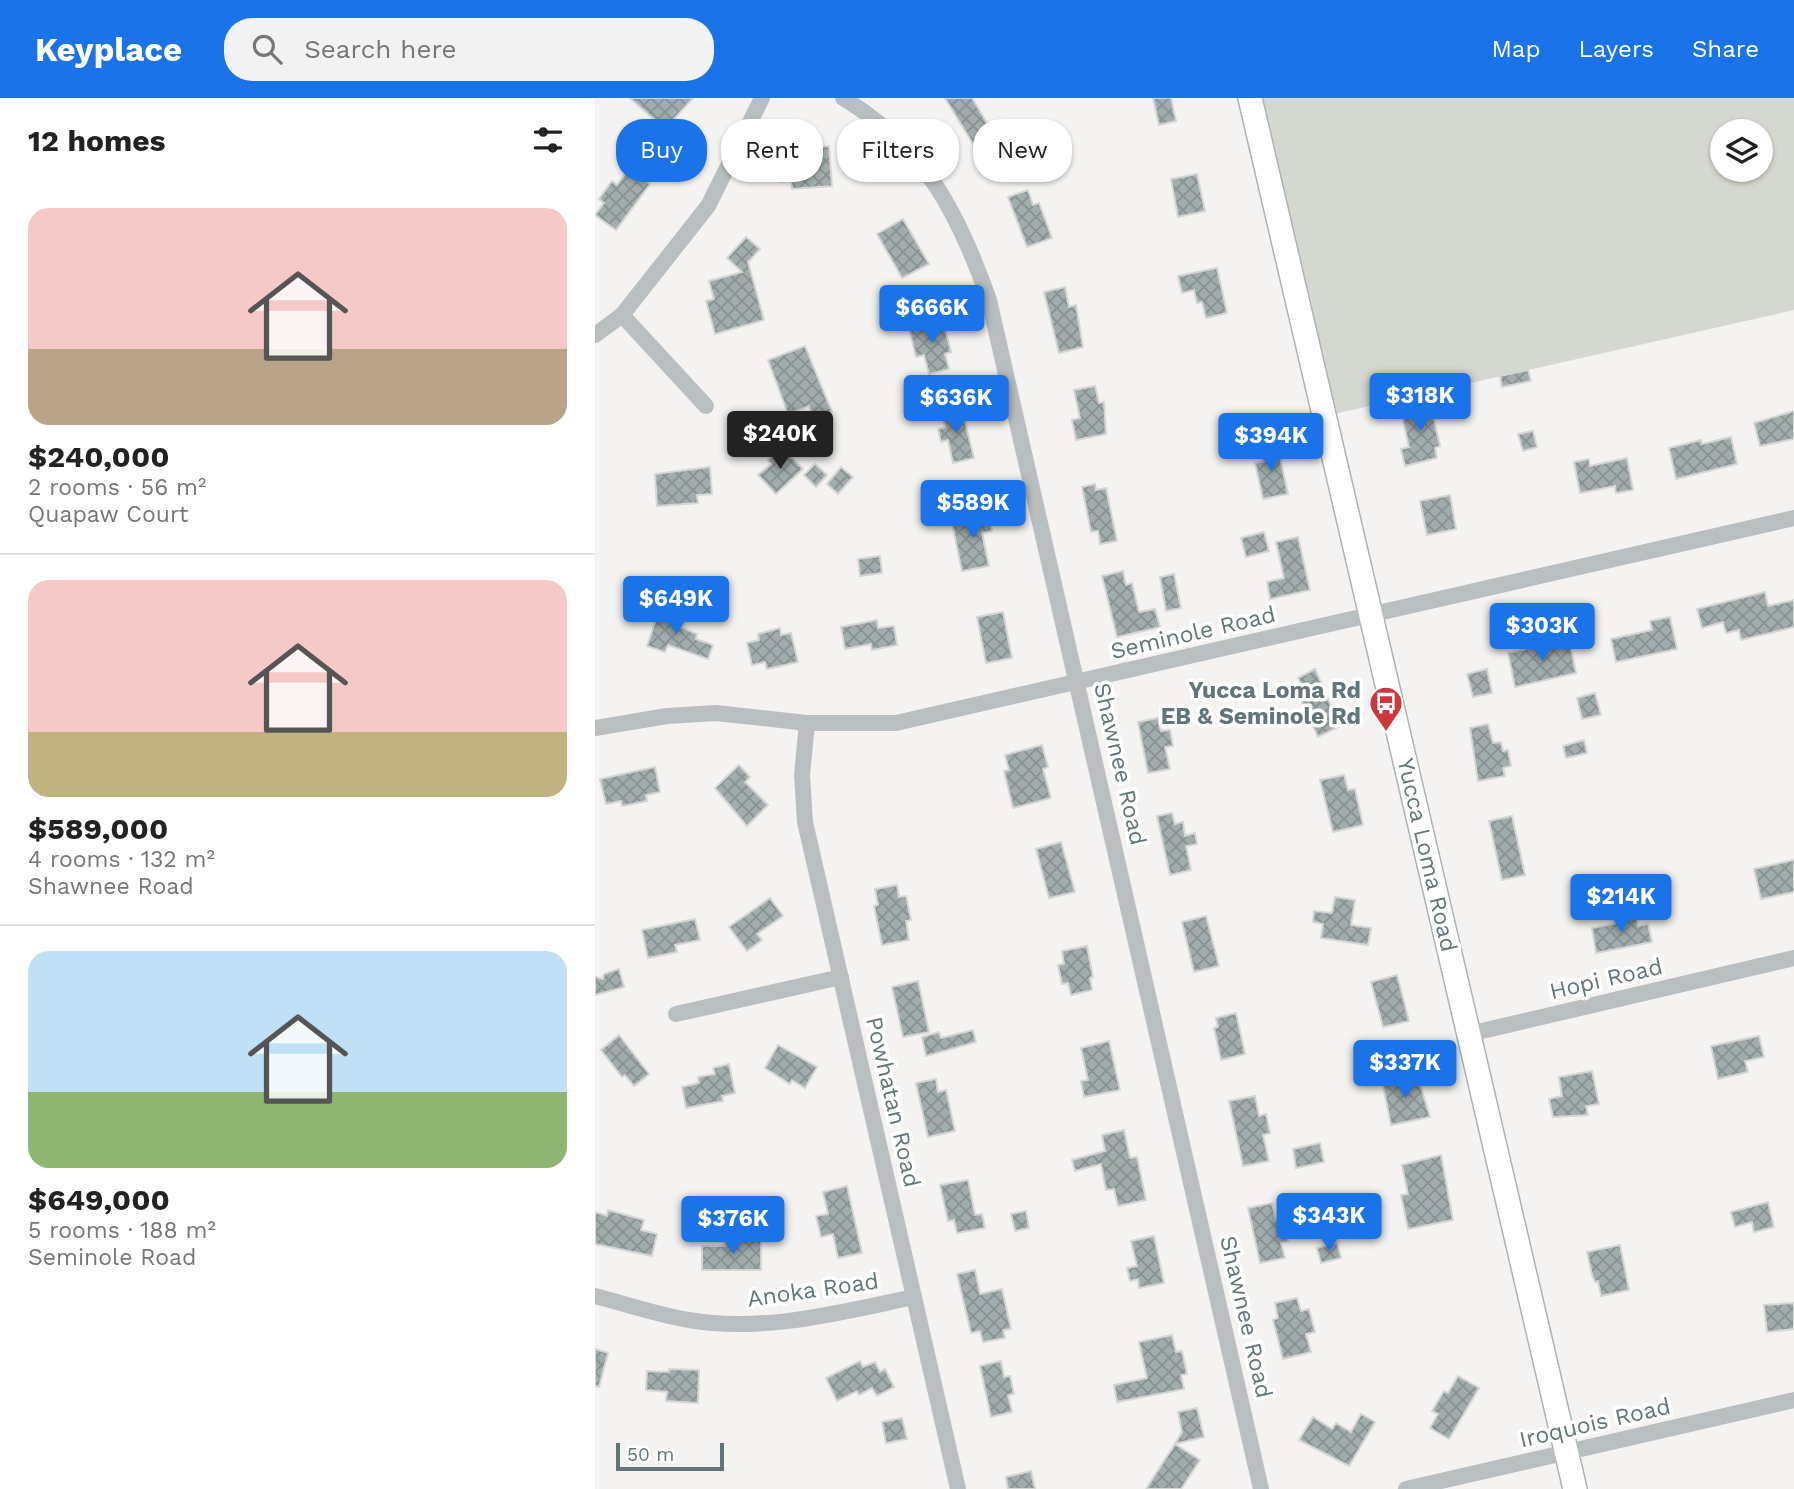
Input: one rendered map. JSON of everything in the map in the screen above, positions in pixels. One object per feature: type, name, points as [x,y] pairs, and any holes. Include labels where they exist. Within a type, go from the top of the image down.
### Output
[{"type":"main road","name":"Yucca Loma Road","points":[[1250,98],[1575,1489]]},
{"type":"street","points":[[595,335],[622,315],[708,206],[762,98]]},
{"type":"street","name":"Shawnee Road","points":[[843,98],[868,113],[898,139],[930,173],[951,205],[970,244],[989,300],[1261,1489]]},
{"type":"street","points":[[622,315],[706,406]]},
{"type":"street","name":"Seminole Road","points":[[595,728],[667,716],[716,713],[807,723],[896,723],[1794,518]]},
{"type":"street","name":"Powhatan Road","points":[[807,723],[802,775],[805,822],[958,1489]]},
{"type":"street","name":"Hopi Road","points":[[1469,1034],[1794,958]]},
{"type":"street","points":[[676,1014],[841,977]]},
{"type":"street","name":"Anoka Road","points":[[595,1296],[690,1321],[744,1324],[818,1317],[914,1297]]},
{"type":"street","name":"Iroquois Road","points":[[1406,1489],[1794,1400]]},
{"type":"shaded area","points":[[1263,98],[1794,98],[1794,310],[1334,414]]},
{"type":"building","points":[[630,98],[693,98],[674,119],[654,119]]},
{"type":"building","points":[[945,98],[972,98],[985,119],[973,119],[973,144],[959,119]]},
{"type":"building","points":[[1153,98],[1171,98],[1176,121],[1159,125]]},
{"type":"building","points":[[823,146],[829,146],[832,186],[792,189],[791,182],[823,182]]},
{"type":"building","points":[[1197,174],[1205,211],[1178,217],[1171,179]]},
{"type":"building","points":[[612,181],[617,185],[619,182],[650,184],[616,230],[595,215],[604,203],[599,199]]},
{"type":"building","points":[[1028,190],[1033,205],[1039,203],[1052,238],[1027,247],[1008,197]]},
{"type":"building","points":[[903,219],[929,264],[902,278],[877,234]]},
{"type":"building","points":[[746,237],[760,249],[748,262],[764,320],[715,334],[706,301],[714,299],[709,281],[742,272],[727,258]]},
{"type":"building","points":[[1217,268],[1227,313],[1206,318],[1202,302],[1197,303],[1194,290],[1182,293],[1178,276]]},
{"type":"building","points":[[1065,287],[1069,307],[1076,305],[1083,347],[1059,353],[1044,292]]},
{"type":"building","points":[[943,320],[951,352],[945,354],[949,369],[929,374],[924,355],[916,357],[909,329]]},
{"type":"building","points":[[805,346],[832,412],[813,419],[809,406],[788,414],[768,360]]},
{"type":"building","points":[[1528,370],[1531,381],[1502,387],[1500,376]]},
{"type":"building","points":[[1095,386],[1099,403],[1104,402],[1106,434],[1076,440],[1072,420],[1080,418],[1074,390]]},
{"type":"building","points":[[1429,398],[1440,446],[1435,448],[1437,458],[1405,466],[1401,449],[1409,447],[1401,412],[1412,410],[1410,402]]},
{"type":"building","points":[[961,406],[974,458],[953,463],[948,440],[941,442],[938,429],[945,427],[941,411]]},
{"type":"building","points":[[1794,411],[1794,439],[1760,446],[1754,423]]},
{"type":"building","points":[[1533,431],[1537,447],[1523,451],[1518,434]]},
{"type":"building","points":[[1731,437],[1737,464],[1676,479],[1669,448],[1701,440],[1702,444]]},
{"type":"building","points":[[1277,444],[1288,494],[1263,499],[1255,463],[1264,461],[1261,448]]},
{"type":"building","points":[[782,447],[803,469],[776,494],[758,475],[771,464],[768,460]]},
{"type":"building","points":[[1627,458],[1633,490],[1616,493],[1615,486],[1580,493],[1574,462],[1589,459],[1590,466]]},
{"type":"building","points":[[815,464],[827,475],[816,487],[804,475]]},
{"type":"building","points":[[710,467],[712,494],[697,495],[698,503],[657,506],[655,474]]},
{"type":"building","points":[[841,467],[853,477],[838,494],[827,484]]},
{"type":"building","points":[[1095,484],[1096,490],[1106,488],[1117,541],[1100,544],[1098,531],[1091,532],[1082,487]]},
{"type":"building","points":[[1450,495],[1456,529],[1427,535],[1420,501]]},
{"type":"building","points":[[987,507],[992,531],[982,533],[989,566],[962,571],[952,523],[972,519],[970,511]]},
{"type":"building","points":[[1264,532],[1269,551],[1246,557],[1241,538]]},
{"type":"building","points":[[1298,537],[1310,590],[1270,599],[1267,582],[1284,578],[1276,542]]},
{"type":"building","points":[[880,556],[882,573],[860,576],[858,559]]},
{"type":"building","points":[[1123,571],[1126,585],[1132,583],[1139,612],[1155,609],[1160,627],[1117,637],[1102,576]]},
{"type":"building","points":[[1174,574],[1181,608],[1166,611],[1160,577]]},
{"type":"building","points":[[1765,592],[1768,606],[1794,600],[1794,627],[1741,640],[1739,630],[1726,633],[1723,622],[1702,628],[1697,609]]},
{"type":"building","points":[[660,608],[680,615],[677,626],[697,634],[696,639],[713,645],[708,659],[668,645],[665,652],[647,646]]},
{"type":"building","points":[[1003,612],[1012,658],[986,663],[977,617]]},
{"type":"building","points":[[1670,617],[1677,649],[1616,662],[1611,639],[1652,630],[1650,621]]},
{"type":"building","points":[[877,620],[878,628],[894,626],[897,645],[872,650],[871,644],[845,649],[841,627]]},
{"type":"building","points":[[780,628],[781,635],[791,633],[798,662],[767,669],[765,662],[752,665],[747,643],[759,640],[758,634]]},
{"type":"building","points":[[1569,639],[1576,673],[1515,687],[1508,653]]},
{"type":"building","points":[[1315,669],[1340,726],[1318,737],[1298,695],[1305,691],[1298,678]]},
{"type":"building","points":[[1487,669],[1492,693],[1473,697],[1467,674]]},
{"type":"building","points":[[1595,693],[1601,715],[1582,719],[1577,698]]},
{"type":"building","points":[[1158,718],[1161,731],[1170,730],[1173,746],[1165,747],[1170,769],[1148,773],[1138,722]]},
{"type":"building","points":[[1488,724],[1493,743],[1501,742],[1503,751],[1508,750],[1511,766],[1503,768],[1505,776],[1478,781],[1470,728]]},
{"type":"building","points":[[1584,740],[1587,753],[1566,758],[1563,746]]},
{"type":"building","points":[[1042,745],[1048,767],[1043,769],[1051,798],[1013,808],[1004,771],[1009,770],[1005,755]]},
{"type":"building","points":[[739,765],[750,777],[745,782],[768,805],[747,826],[715,788]]},
{"type":"building","points":[[655,767],[660,792],[646,795],[647,801],[622,806],[621,801],[606,804],[600,779]]},
{"type":"building","points":[[1344,775],[1348,790],[1355,789],[1363,825],[1333,832],[1320,780]]},
{"type":"building","points":[[1172,813],[1175,824],[1183,822],[1185,836],[1195,833],[1197,844],[1186,846],[1191,870],[1170,875],[1157,816]]},
{"type":"building","points":[[1512,816],[1525,875],[1502,880],[1489,821]]},
{"type":"building","points":[[1061,842],[1075,892],[1049,898],[1036,849]]},
{"type":"building","points":[[1794,860],[1794,892],[1761,899],[1754,869]]},
{"type":"building","points":[[897,885],[899,897],[906,896],[911,920],[906,921],[909,940],[882,945],[874,906],[878,905],[875,889]]},
{"type":"building","points":[[1335,897],[1355,900],[1351,925],[1371,928],[1368,945],[1321,938],[1323,924],[1313,922],[1314,911],[1332,913]]},
{"type":"building","points":[[770,898],[783,916],[757,934],[762,940],[747,951],[729,927]]},
{"type":"building","points":[[1636,911],[1638,926],[1648,924],[1652,942],[1596,953],[1592,928],[1623,922],[1622,914]]},
{"type":"building","points":[[1206,916],[1219,966],[1194,972],[1182,922]]},
{"type":"building","points":[[695,919],[700,940],[675,945],[677,952],[648,958],[642,930]]},
{"type":"building","points":[[1087,946],[1093,977],[1090,978],[1092,990],[1071,995],[1068,983],[1062,984],[1058,965],[1064,964],[1062,951]]},
{"type":"building","points":[[619,969],[624,987],[595,995],[595,977],[603,979],[604,974]]},
{"type":"building","points":[[1397,975],[1409,1021],[1383,1027],[1371,982]]},
{"type":"building","points":[[918,981],[929,1032],[903,1037],[892,987]]},
{"type":"building","points":[[1236,1013],[1245,1054],[1221,1060],[1214,1028],[1218,1027],[1216,1018]]},
{"type":"building","points":[[973,1030],[976,1042],[926,1056],[922,1037],[939,1032],[941,1038]]},
{"type":"building","points":[[619,1035],[649,1074],[634,1086],[625,1075],[622,1077],[601,1050]]},
{"type":"building","points":[[1759,1036],[1764,1057],[1745,1061],[1748,1072],[1718,1079],[1711,1046]]},
{"type":"building","points":[[1109,1041],[1120,1090],[1084,1097],[1081,1081],[1088,1080],[1081,1048]]},
{"type":"building","points":[[778,1045],[817,1067],[805,1088],[792,1080],[790,1084],[765,1068]]},
{"type":"building","points":[[729,1064],[735,1093],[722,1096],[723,1101],[686,1108],[682,1087],[699,1083],[698,1077],[715,1074],[713,1068]]},
{"type":"building","points":[[1592,1071],[1599,1104],[1586,1106],[1588,1115],[1553,1117],[1549,1099],[1562,1096],[1559,1077]]},
{"type":"building","points":[[1417,1074],[1430,1117],[1391,1125],[1382,1081]]},
{"type":"building","points":[[936,1079],[938,1092],[946,1090],[955,1131],[928,1137],[916,1083]]},
{"type":"building","points":[[1255,1096],[1259,1116],[1266,1114],[1270,1133],[1263,1135],[1269,1161],[1243,1166],[1229,1101]]},
{"type":"building","points":[[1124,1130],[1130,1158],[1137,1157],[1146,1200],[1118,1206],[1114,1189],[1106,1190],[1101,1164],[1075,1171],[1072,1160],[1105,1151],[1102,1135]]},
{"type":"building","points":[[1320,1143],[1324,1162],[1296,1168],[1293,1149]]},
{"type":"building","points":[[1441,1155],[1453,1220],[1408,1229],[1401,1195],[1408,1194],[1402,1165]]},
{"type":"building","points":[[968,1180],[975,1215],[982,1214],[985,1228],[957,1233],[954,1220],[948,1221],[940,1185]]},
{"type":"building","points":[[847,1186],[862,1253],[838,1258],[833,1234],[821,1237],[816,1216],[828,1214],[823,1192]]},
{"type":"building","points":[[1768,1202],[1774,1227],[1754,1232],[1752,1222],[1735,1227],[1731,1212]]},
{"type":"building","points":[[1272,1203],[1276,1220],[1283,1219],[1288,1241],[1281,1243],[1285,1258],[1260,1263],[1248,1208]]},
{"type":"building","points":[[608,1210],[644,1220],[641,1230],[657,1234],[652,1256],[595,1244],[595,1212],[607,1216]]},
{"type":"building","points":[[1026,1211],[1029,1228],[1015,1231],[1011,1214]]},
{"type":"building","points":[[1154,1236],[1164,1283],[1139,1288],[1138,1279],[1130,1281],[1127,1268],[1137,1266],[1131,1241]]},
{"type":"building","points":[[761,1239],[761,1270],[702,1270],[702,1246],[725,1246],[725,1240]]},
{"type":"building","points":[[1337,1243],[1341,1258],[1321,1263],[1317,1248]]},
{"type":"building","points":[[1620,1245],[1629,1290],[1601,1296],[1598,1281],[1595,1282],[1592,1275],[1587,1252]]},
{"type":"building","points":[[975,1270],[980,1294],[1002,1289],[1011,1329],[1003,1330],[1005,1338],[983,1342],[980,1331],[971,1333],[957,1274]]},
{"type":"building","points":[[1297,1298],[1301,1311],[1309,1309],[1315,1332],[1306,1334],[1311,1352],[1283,1359],[1273,1320],[1278,1318],[1275,1303]]},
{"type":"building","points":[[1794,1303],[1794,1329],[1767,1332],[1764,1305]]},
{"type":"building","points":[[1172,1335],[1176,1352],[1182,1351],[1187,1374],[1181,1375],[1184,1389],[1117,1402],[1114,1385],[1147,1378],[1139,1342]]},
{"type":"building","points":[[595,1349],[608,1353],[599,1387],[595,1386]]},
{"type":"building","points":[[860,1361],[863,1367],[875,1362],[880,1372],[885,1369],[894,1387],[877,1396],[872,1388],[859,1395],[857,1391],[837,1401],[826,1378]]},
{"type":"building","points":[[1001,1361],[1004,1377],[1010,1376],[1014,1394],[1008,1395],[1012,1412],[991,1417],[980,1366]]},
{"type":"building","points":[[669,1369],[699,1370],[698,1403],[666,1401],[667,1392],[646,1390],[647,1371],[669,1372]]},
{"type":"building","points":[[1458,1376],[1479,1388],[1449,1439],[1430,1428],[1438,1414],[1432,1411],[1444,1391],[1448,1393]]},
{"type":"building","points":[[1197,1408],[1204,1437],[1175,1444],[1182,1432],[1178,1412]]},
{"type":"building","points":[[1361,1414],[1375,1422],[1349,1466],[1299,1440],[1313,1417],[1332,1429],[1336,1423],[1351,1432]]},
{"type":"building","points":[[902,1418],[907,1439],[886,1443],[882,1422]]},
{"type":"building","points":[[1175,1444],[1200,1460],[1181,1489],[1146,1489]]},
{"type":"building","points":[[1031,1471],[1035,1489],[1008,1489],[1006,1477]]},
{"type":"place","name":"Yucca Loma Rd EB & Seminole Rd","points":[[1386,733]]}]
